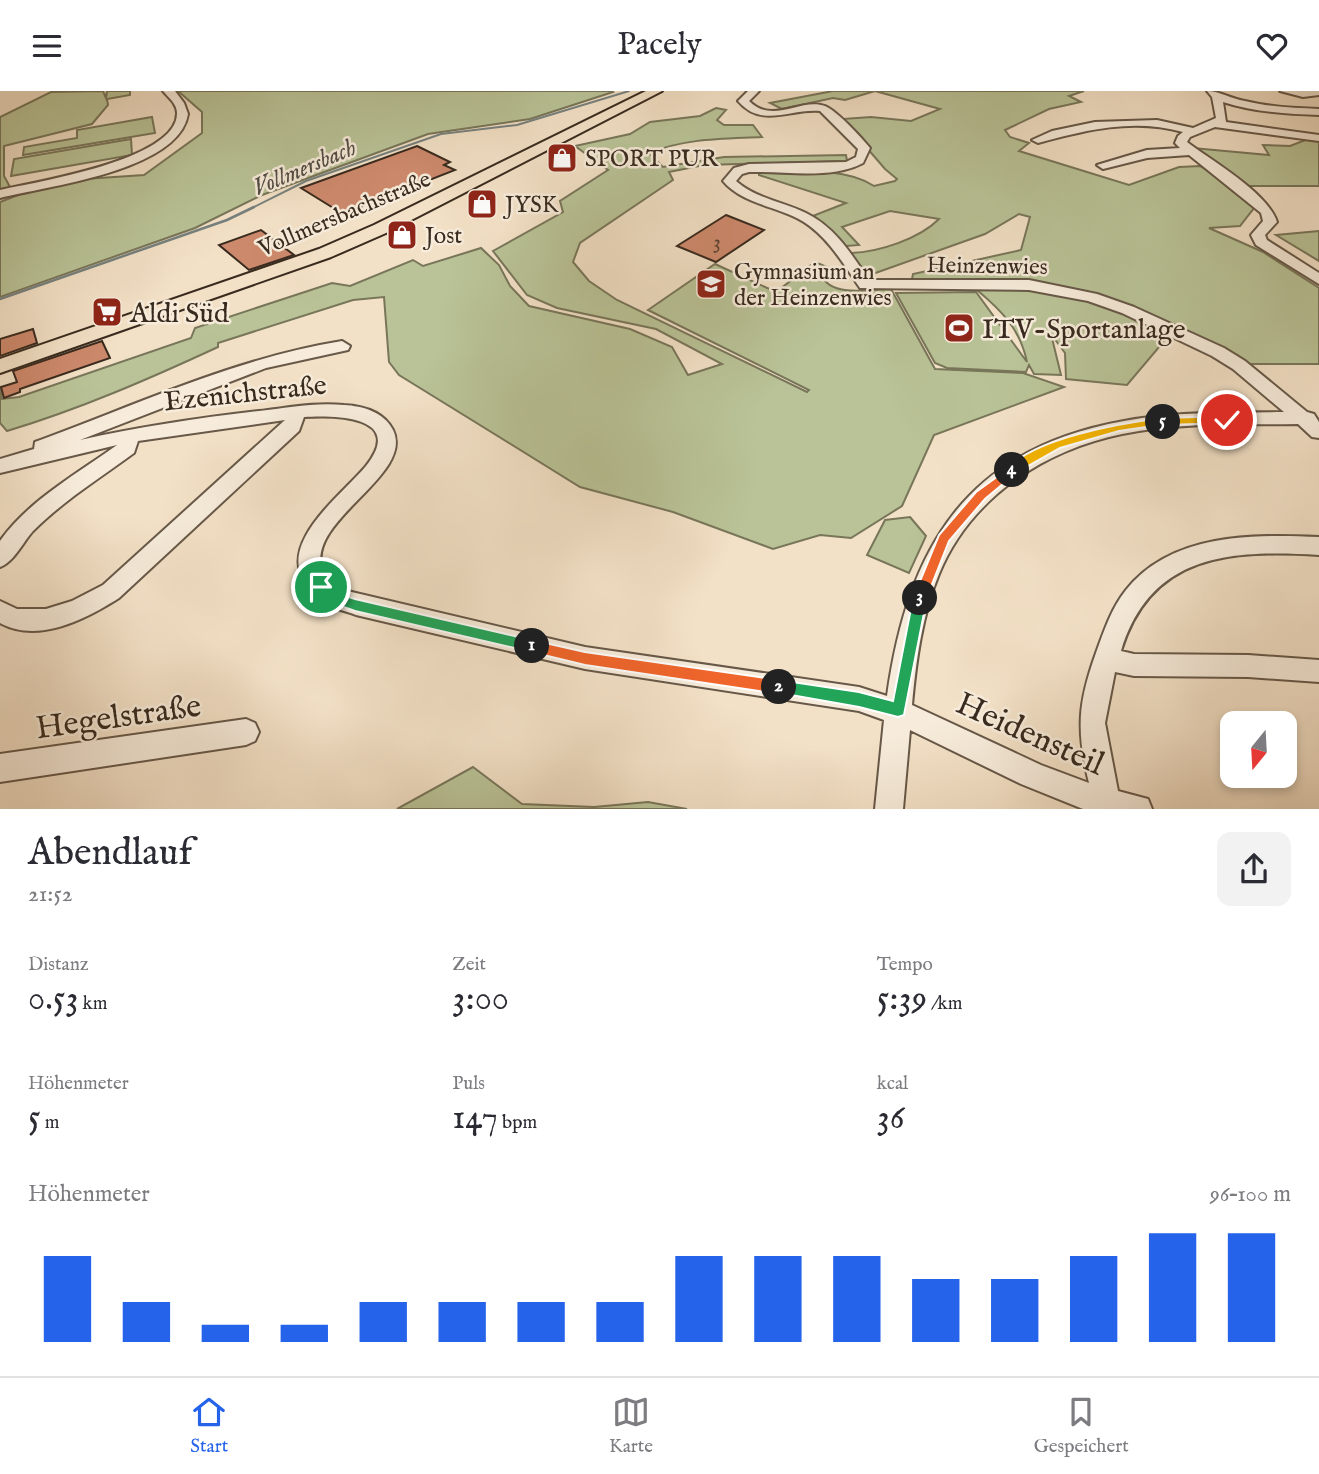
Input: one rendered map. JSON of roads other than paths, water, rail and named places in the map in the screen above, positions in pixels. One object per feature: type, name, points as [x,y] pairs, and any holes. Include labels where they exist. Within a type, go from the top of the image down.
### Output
[{"type":"main road","name":"Vollmersbachstraße","points":[[0,366],[325,253],[380,229],[656,91]]},
{"type":"street","points":[[0,194],[122,163],[167,141],[179,130],[183,114],[177,97],[168,91]]},
{"type":"street","name":"Heinzenwies","points":[[754,91],[743,101],[750,108],[772,113],[817,107],[824,109],[864,148],[864,153],[856,163],[834,168],[749,168],[738,171],[729,181],[746,193],[774,202],[808,219],[840,247],[865,285],[1028,285],[1092,297],[1140,315],[1218,352],[1314,422]]},
{"type":"street","points":[[1285,91],[1303,94],[1319,92]]},
{"type":"street","points":[[1214,94],[1270,108],[1319,112]]},
{"type":"street","points":[[1214,94],[1223,118],[1181,141],[1189,151],[1236,184],[1267,212],[1270,222],[1258,235],[1261,242],[1319,279]]},
{"type":"street","points":[[1038,140],[1072,128],[1088,126],[1162,123],[1195,132]]},
{"type":"street","points":[[1216,124],[1319,138]]},
{"type":"street","points":[[1103,166],[1147,154],[1189,151]]},
{"type":"street","points":[[32,457],[42,446],[70,434],[260,364],[342,346]]},
{"type":"street","name":"Ezenichstraße","points":[[0,465],[129,436],[211,422],[336,410],[363,414],[379,423],[387,435],[387,446],[375,468],[325,523],[308,560],[310,573],[332,597],[355,605],[585,658],[859,699],[898,710]]},
{"type":"street","points":[[0,611],[9,618],[38,620],[71,613],[100,601],[123,583],[292,426],[296,413]]},
{"type":"street","points":[[889,809],[898,710],[914,619],[924,583],[944,538],[981,496],[1003,476],[1033,456],[1056,445],[1119,427],[1183,420],[1314,422]]},
{"type":"street","points":[[0,558],[8,544],[33,518],[127,448],[129,436]]},
{"type":"street","points":[[1107,807],[1091,728],[1110,644],[1129,605],[1144,586],[1181,559],[1226,545],[1255,543],[1319,546]]},
{"type":"street","points":[[1106,659],[1134,665],[1248,666],[1319,671]]},
{"type":"street","name":"Heidensteil","points":[[898,710],[1065,790],[1107,807],[1138,809]]},
{"type":"street","name":"Hegelstraße","points":[[0,768],[246,732]]},
{"type":"waterway","name":"Vollmersbach","points":[[254,207],[306,181],[441,134],[517,125],[629,91]]},
{"type":"waterway","name":"Vollmersbach","points":[[0,299],[227,220],[254,207]]},
{"type":"waterway","name":"Vollmersbach","points":[[250,209],[254,207]]},
{"type":"place","name":"SPORT PUR","points":[[562,158]]},
{"type":"place","name":"JYSK","points":[[482,204]]},
{"type":"place","name":"Jost","points":[[402,235]]},
{"type":"place","name":"Gymnasium an der Heinzenwies","points":[[711,284]]},
{"type":"place","name":"Aldi Süd","points":[[107,312]]},
{"type":"place","name":"ITV-Sportanlage","points":[[959,328]]}]
